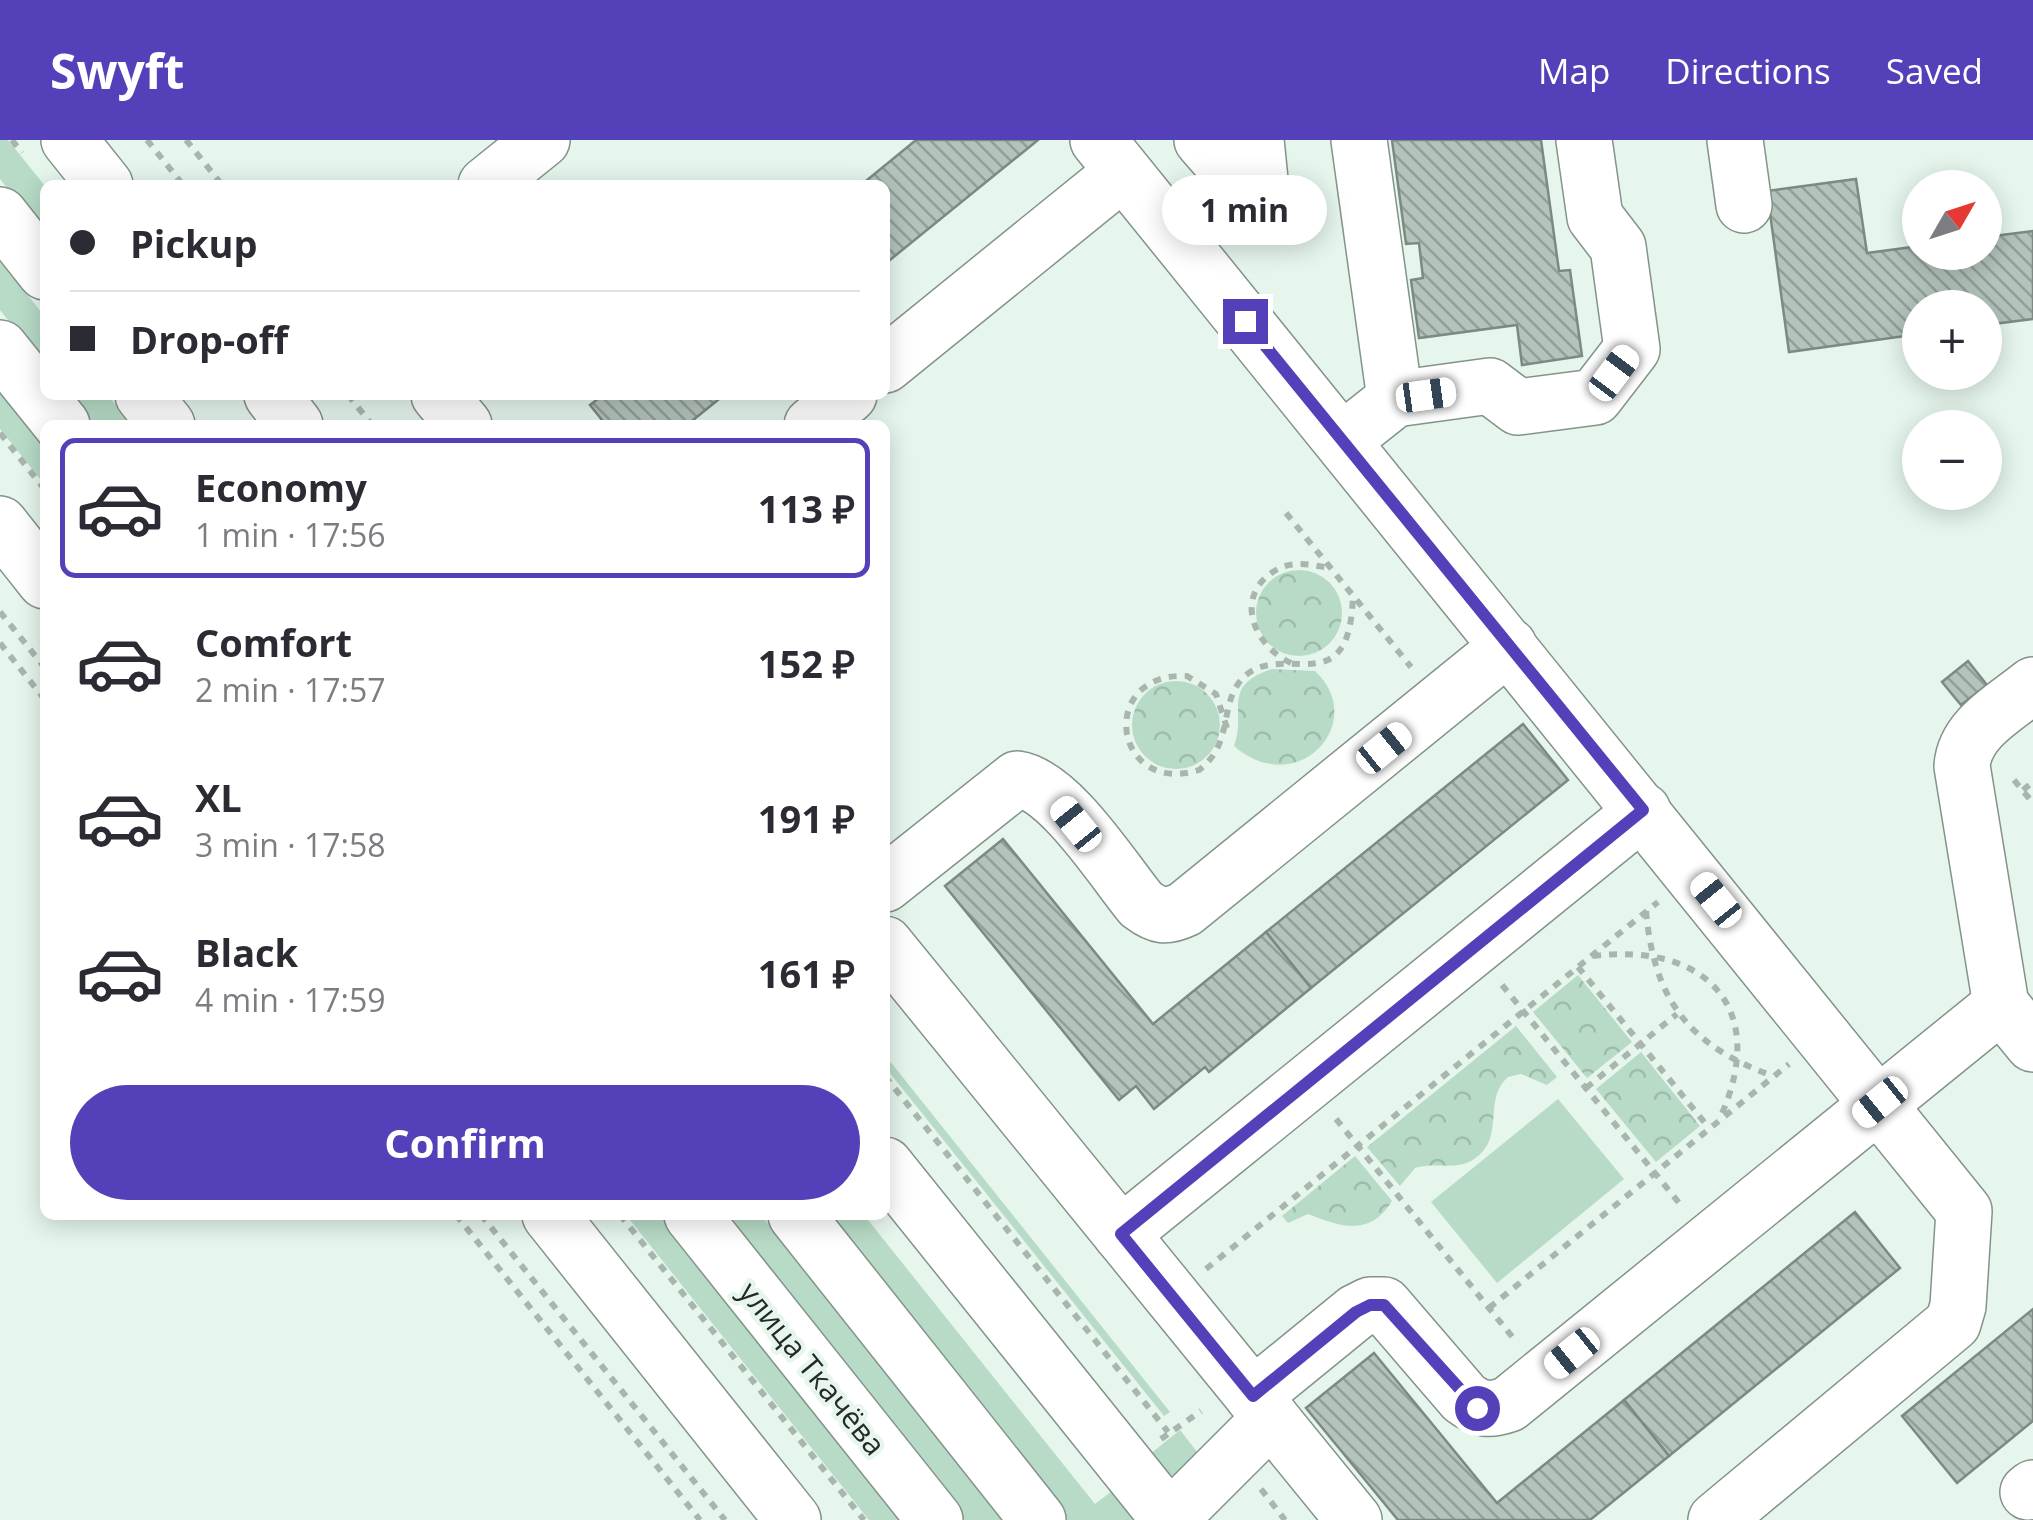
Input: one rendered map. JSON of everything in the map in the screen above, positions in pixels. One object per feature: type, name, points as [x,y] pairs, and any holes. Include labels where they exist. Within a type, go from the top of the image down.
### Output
[{"type":"street","points":[[70,140],[101,180]]},
{"type":"street","points":[[492,180],[542,140]]},
{"type":"street","points":[[1202,140],[1261,210],[1265,208],[1256,140]]},
{"type":"street","points":[[1359,140],[1394,399]]},
{"type":"street","points":[[1342,441],[1394,399],[1490,386],[1518,407],[1596,397],[1632,349],[1618,247],[1595,217],[1584,140]]},
{"type":"street","points":[[1735,140],[1744,205]]},
{"type":"street","points":[[890,361],[1110,156],[1880,1102],[1964,1211],[1958,1306],[1953,1323],[1716,1520]]},
{"type":"street","points":[[0,215],[40,266]]},
{"type":"street","points":[[0,348],[40,398]]},
{"type":"street","points":[[42,400],[58,420]]},
{"type":"street","points":[[147,400],[163,420]]},
{"type":"street","points":[[276,400],[291,420]]},
{"type":"street","points":[[444,400],[460,420]]},
{"type":"street","points":[[818,420],[842,400]]},
{"type":"street","points":[[0,524],[40,574]]},
{"type":"street","points":[[890,880],[1018,779],[1036,782],[1054,797],[1141,904],[1155,915],[1169,917],[1185,910],[1509,646]]},
{"type":"street","points":[[890,1171],[1170,1519],[1262,1407],[1370,1305],[1384,1305],[1398,1316],[1477,1408],[1493,1410],[1509,1404],[1880,1102],[2017,1025],[1962,766],[1964,747],[1972,735],[2033,685]]},
{"type":"street","points":[[1121,1234],[1643,810]]},
{"type":"street","points":[[890,950],[1354,1520]]},
{"type":"street","points":[[554,1220],[793,1520]]},
{"type":"street","name":"улица Ткачёва","points":[[696,1220],[935,1520]]},
{"type":"street","points":[[800,1220],[1038,1520]]},
{"type":"path","points":[[147,140],[178,180]]},
{"type":"path","points":[[186,140],[218,180]]},
{"type":"path","points":[[352,400],[368,420]]},
{"type":"path","points":[[0,433],[40,484]]},
{"type":"path","points":[[1286,512],[1440,702]]},
{"type":"path","points":[[1301,668],[1277,657],[1260,641],[1251,622],[1252,602],[1261,583],[1276,570],[1298,564],[1330,568]]},
{"type":"path","points":[[1227,728],[1216,694],[1187,676],[1169,675],[1138,691],[1126,723],[1136,756],[1165,775],[1199,770],[1214,760],[1227,728],[1235,689],[1247,675],[1279,664],[1301,668],[1320,663],[1347,638],[1352,595]]},
{"type":"path","points":[[0,612],[40,662]]},
{"type":"path","points":[[0,644],[40,694]]},
{"type":"path","points":[[2023,790],[2033,782]]},
{"type":"path","points":[[1172,1296],[1694,873]]},
{"type":"path","points":[[1646,912],[1650,952],[1677,1014],[1706,1044],[1739,1064],[1774,1076]]},
{"type":"path","points":[[1472,949],[1710,1240]]},
{"type":"path","points":[[1592,956],[1650,952],[1705,978],[1726,1002],[1739,1033],[1739,1064],[1718,1121]]},
{"type":"path","points":[[1578,967],[1709,1128]]},
{"type":"path","points":[[1586,1088],[1677,1014]]},
{"type":"path","points":[[1489,1308],[1825,1035]]},
{"type":"path","points":[[890,1082],[1168,1432]]},
{"type":"path","points":[[1307,1084],[1544,1376]]},
{"type":"path","points":[[460,1220],[700,1520]]},
{"type":"path","points":[[485,1220],[725,1520]]},
{"type":"path","points":[[624,1220],[864,1520]]},
{"type":"green space","points":[[0,140],[8,140],[40,180],[40,230],[0,179]]},
{"type":"green space","points":[[0,260],[40,311],[40,361],[0,310]]},
{"type":"green space","points":[[0,379],[40,429],[40,479],[0,429]]},
{"type":"green space","points":[[72,400],[112,400],[127,420],[87,420]]},
{"type":"green space","points":[[1299,570],[1323,577],[1335,589],[1342,613],[1335,637],[1323,649],[1299,656],[1275,649],[1263,637],[1256,613],[1263,589],[1275,577]]},
{"type":"green space","points":[[1272,669],[1315,671],[1330,691],[1334,712],[1330,732],[1319,748],[1302,760],[1281,765],[1258,761],[1234,746],[1241,692],[1246,683]]},
{"type":"green space","points":[[1176,681],[1201,688],[1213,700],[1220,725],[1213,750],[1201,762],[1176,769],[1151,762],[1139,750],[1132,725],[1139,700],[1151,688]]},
{"type":"green space","points":[[1578,975],[1632,1042],[1587,1078],[1533,1012]]},
{"type":"green space","points":[[1516,1026],[1557,1077],[1547,1085],[1521,1074],[1508,1077],[1496,1097],[1492,1132],[1482,1152],[1465,1164],[1415,1168],[1400,1186],[1367,1147]]},
{"type":"green space","points":[[1641,1052],[1700,1126],[1656,1162],[1596,1089]]},
{"type":"green space","points":[[890,1061],[1170,1412],[1164,1416],[890,1073]]},
{"type":"green space","points":[[1558,1099],[1624,1179],[1497,1283],[1431,1202]]},
{"type":"green space","points":[[1355,1156],[1392,1201],[1383,1212],[1374,1220],[1354,1226],[1308,1214],[1288,1223],[1282,1216]]},
{"type":"green space","points":[[630,1220],[671,1220],[910,1520],[869,1520]]},
{"type":"green space","points":[[724,1220],[765,1220],[1004,1520],[963,1520]]},
{"type":"green space","points":[[827,1220],[868,1220],[1095,1504],[1124,1482],[1154,1520],[1067,1520]]},
{"type":"green space","points":[[1180,1430],[1208,1466],[1190,1475],[1175,1476],[1144,1459]]},
{"type":"building","points":[[916,140],[1038,140],[890,260],[890,180],[867,180]]},
{"type":"building","points":[[1392,140],[1541,140],[1559,271],[1570,270],[1582,356],[1522,365],[1517,325],[1419,338],[1411,280],[1423,278],[1419,243],[1406,244]]},
{"type":"building","points":[[1856,179],[1867,253],[1902,248],[1902,270],[2002,270],[2002,235],[2033,231],[2033,319],[2002,323],[2002,290],[1902,290],[1902,336],[1789,352],[1767,191]]},
{"type":"building","points":[[596,400],[718,400],[693,420],[602,420],[590,405]]},
{"type":"building","points":[[1968,661],[1987,685],[1961,705],[1942,682]]},
{"type":"building","points":[[1523,724],[1568,780],[1311,988],[1266,932]]},
{"type":"building","points":[[1003,839],[1153,1024],[1266,932],[1311,988],[1209,1072],[1205,1067],[1154,1109],[1136,1086],[1119,1100],[945,886]]},
{"type":"building","points":[[1855,1212],[1900,1268],[1669,1456],[1624,1400]]},
{"type":"building","points":[[2033,1309],[2033,1421],[1957,1483],[1902,1416]]},
{"type":"building","points":[[1374,1353],[1497,1503],[1624,1400],[1669,1456],[1590,1520],[1398,1520],[1306,1408]]},
{"type":"route","points":[[1245,321],[1643,810],[1121,1234],[1253,1396],[1356,1312],[1370,1305],[1384,1305],[1398,1316],[1464,1398],[1477,1408]]}]
